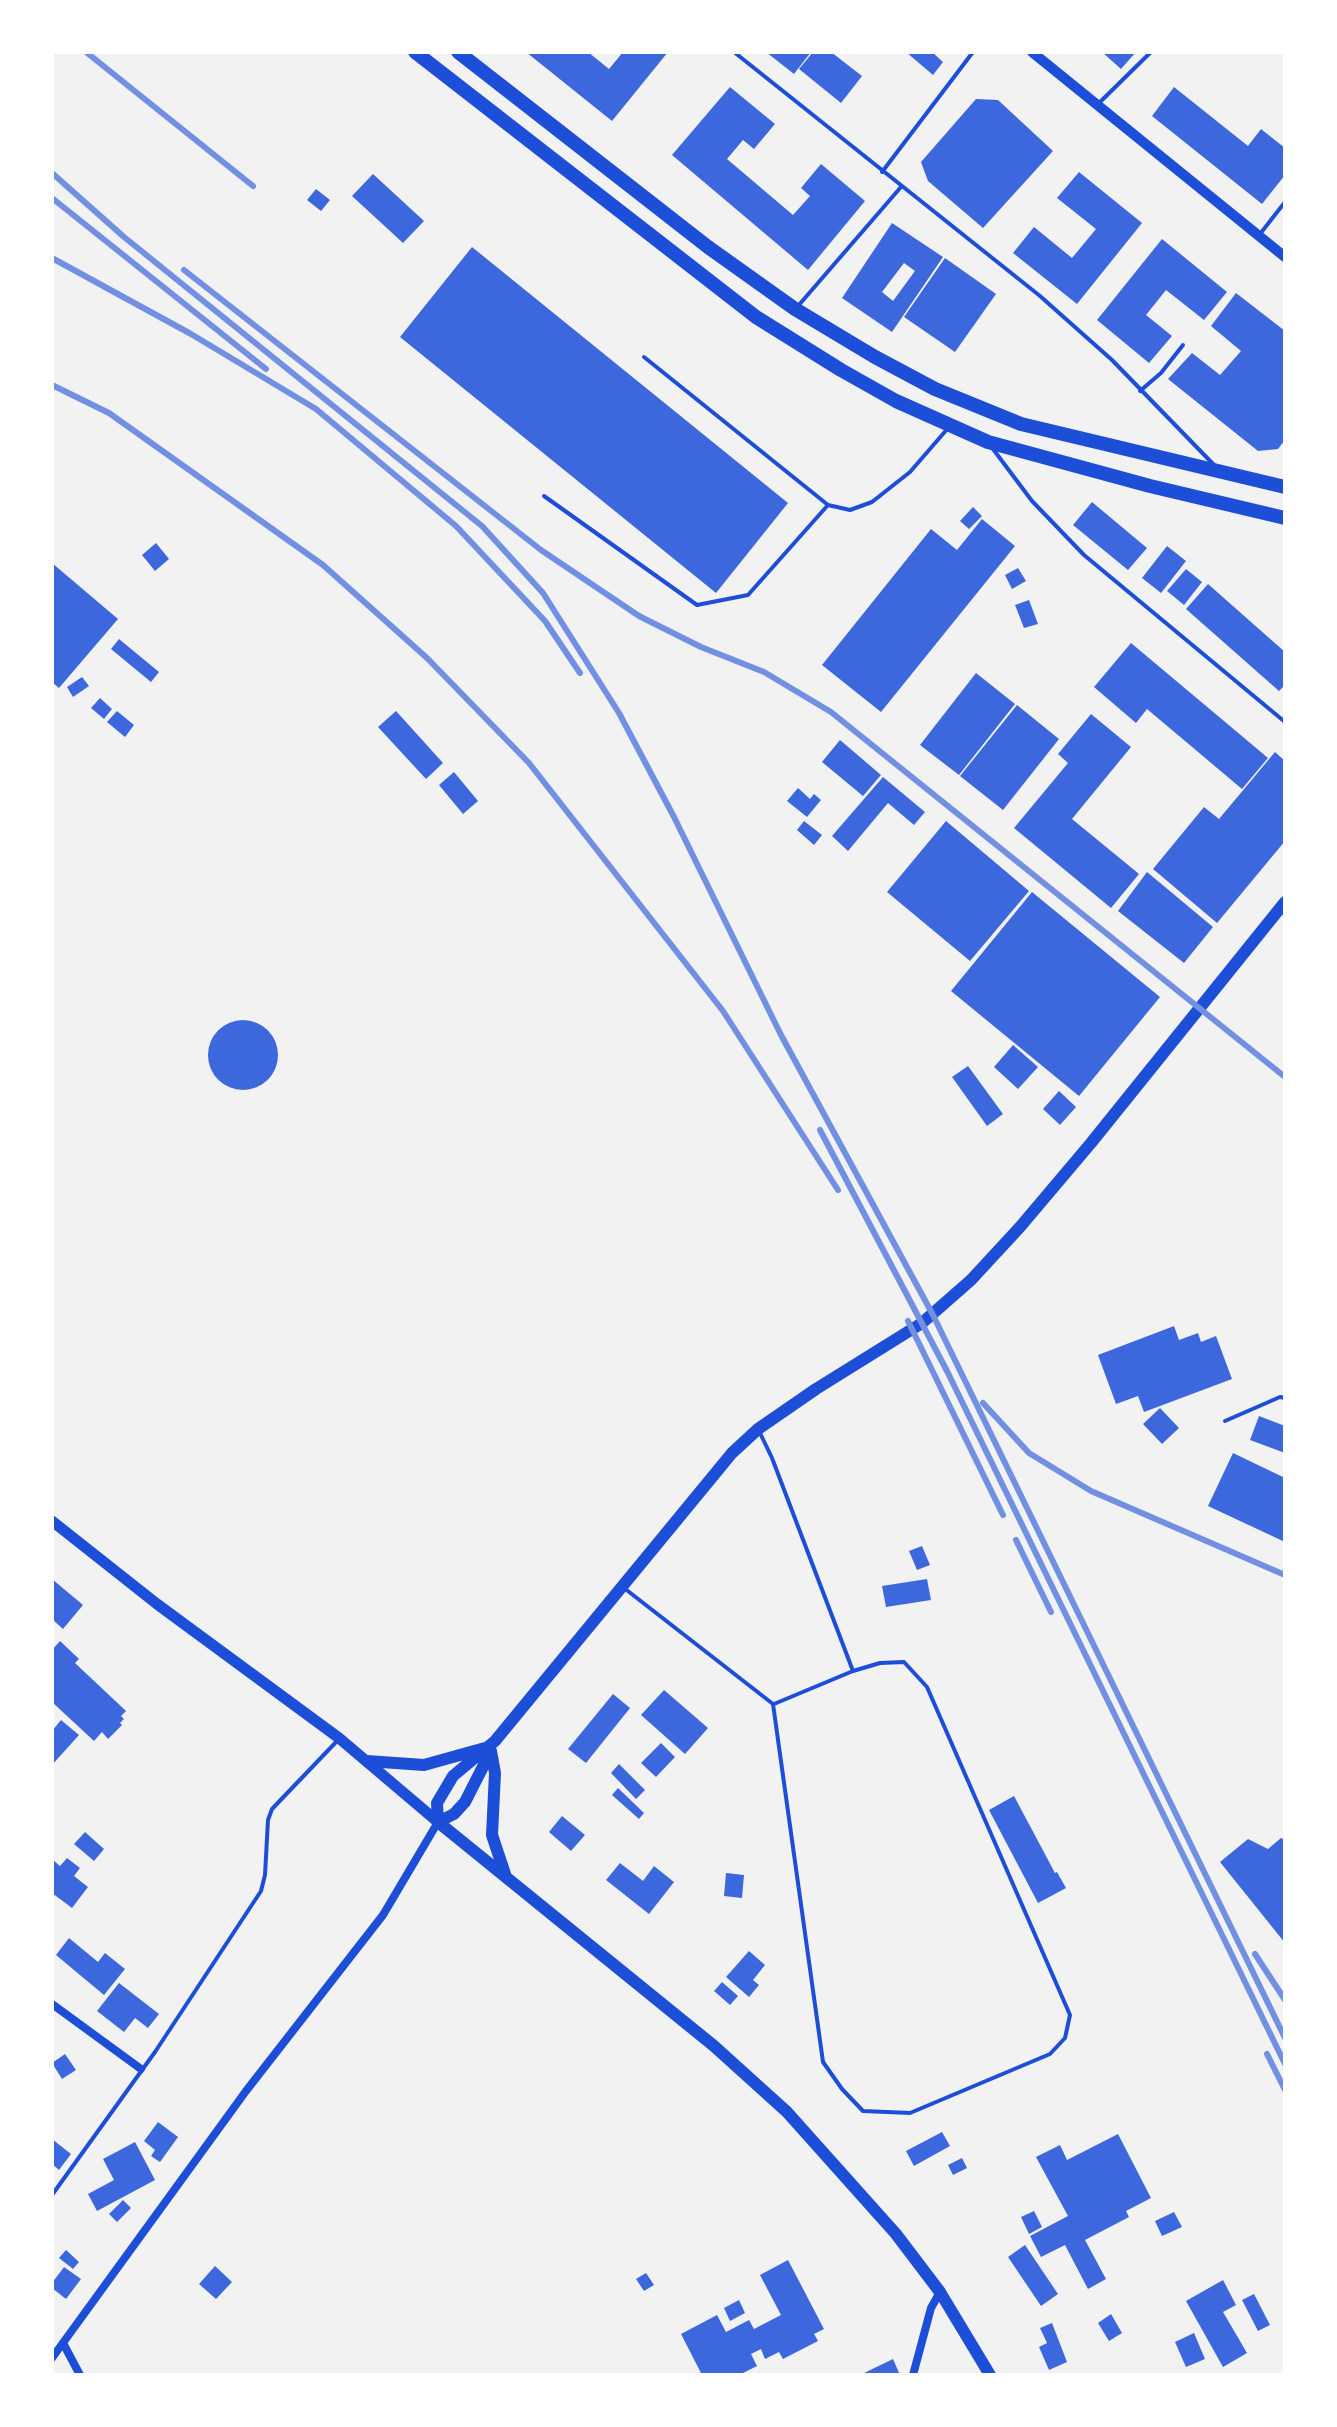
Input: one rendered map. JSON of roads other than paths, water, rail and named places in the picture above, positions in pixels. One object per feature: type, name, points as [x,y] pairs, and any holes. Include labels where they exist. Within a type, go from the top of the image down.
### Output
[{"type":"highway","points":[[415,52],[756,317],[896,401],[988,442],[1150,486],[1285,518]]},
{"type":"highway","points":[[458,52],[708,247],[795,309],[935,389],[1021,424],[1285,487]]},
{"type":"main road","points":[[438,1822],[437,1803],[447,1783],[492,1747],[732,1453],[758,1429],[816,1389],[913,1330],[971,1280],[1091,1143],[1285,902]]},
{"type":"main road","points":[[52,1521],[157,1604],[339,1738],[703,2037],[787,2112],[859,2190],[940,2292],[990,2375]]},
{"type":"main road","points":[[367,1761],[424,1765],[492,1747]]},
{"type":"main road","points":[[438,1822],[454,1814],[465,1802],[492,1747]]},
{"type":"main road","points":[[492,1747],[495,1773],[492,1835],[507,1879]]},
{"type":"street","points":[[1032,52],[1285,257]]},
{"type":"street","points":[[52,2358],[246,2091],[383,1915],[438,1822]]},
{"type":"street","points":[[52,2004],[141,2069]]},
{"type":"street","points":[[913,2375],[931,2308],[940,2292]]},
{"type":"street","points":[[63,2343],[80,2375]]},
{"type":"lane","points":[[734,52],[1040,296],[1112,360],[1222,474]]},
{"type":"lane","points":[[882,172],[973,52]]},
{"type":"lane","points":[[1097,105],[1151,52]]},
{"type":"lane","points":[[795,309],[901,187]]},
{"type":"lane","points":[[1258,236],[1285,202]]},
{"type":"lane","points":[[1140,391],[1161,373],[1183,345]]},
{"type":"lane","points":[[644,357],[828,505],[850,510],[872,502],[910,472],[950,425]]},
{"type":"lane","points":[[988,442],[1032,501],[1084,555],[1285,722]]},
{"type":"lane","points":[[544,496],[697,605],[748,595],[828,505]]},
{"type":"lane","points":[[1225,1421],[1280,1397],[1285,1398]]},
{"type":"lane","points":[[758,1429],[772,1458],[853,1671]]},
{"type":"lane","points":[[622,1586],[773,1704],[823,2062],[842,2089],[863,2111],[910,2113],[1050,2054],[1065,2038],[1070,2015],[927,1687],[904,1662],[880,1663],[773,1704]]},
{"type":"lane","points":[[52,2195],[261,1891],[272,1809],[339,1738]]},
{"type":"railway","points":[[86,52],[253,186]]},
{"type":"railway","points":[[52,173],[124,237],[482,526],[543,593],[619,713],[781,1035],[933,1315],[1285,2038]]},
{"type":"railway","points":[[52,198],[266,369]]},
{"type":"railway","points":[[52,258],[191,334],[316,409],[456,526],[545,621],[580,673]]},
{"type":"railway","points":[[184,270],[541,550],[639,616],[701,647],[764,672],[831,712],[1285,1077]]},
{"type":"railway","points":[[52,385],[109,413],[323,565],[427,658],[529,763],[723,1011],[838,1190]]},
{"type":"railway","points":[[820,1130],[947,1371],[1285,2064]]},
{"type":"railway","points":[[908,1321],[1003,1515]]},
{"type":"railway","points":[[983,1403],[1029,1453],[1091,1491],[1285,1575]]},
{"type":"railway","points":[[1016,1540],[1051,1612]]},
{"type":"railway","points":[[1255,1954],[1285,2000]]},
{"type":"railway","points":[[1267,2054],[1285,2090]]}]
